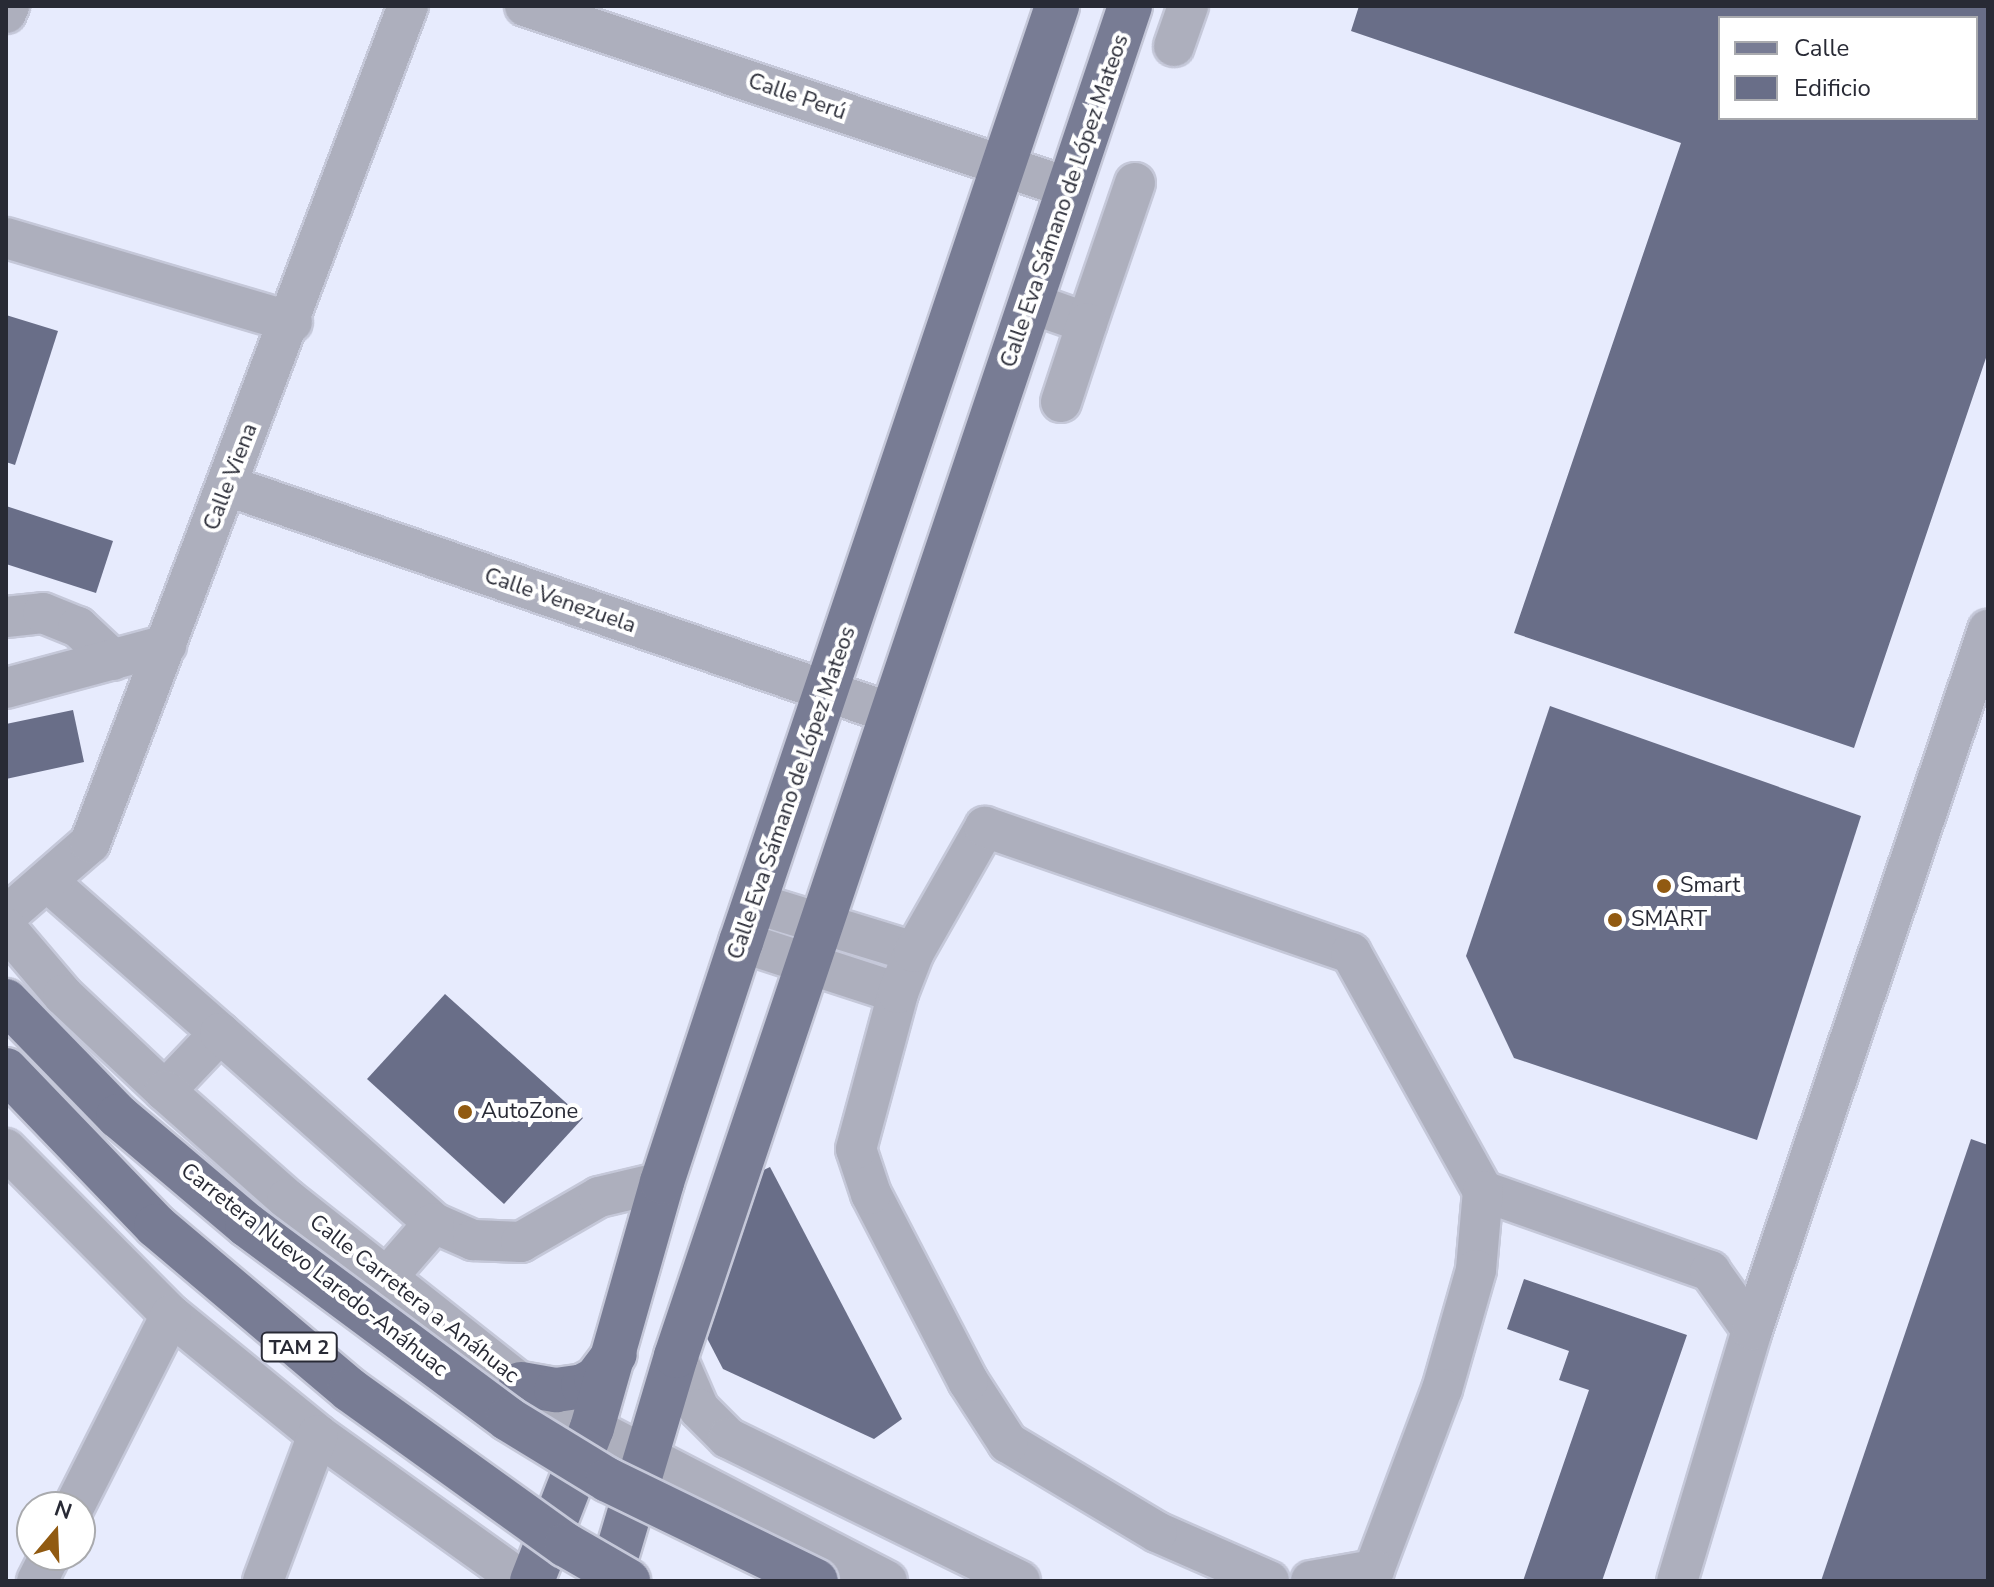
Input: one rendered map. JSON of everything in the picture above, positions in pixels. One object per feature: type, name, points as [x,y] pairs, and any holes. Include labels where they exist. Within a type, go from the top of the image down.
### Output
[{"type":"main road","name":"Calle Eva Sámano de López Mateos","points":[[532,1581],[592,1428],[617,1352],[662,1182],[747,922],[827,694],[1057,6]]},
{"type":"main road","name":"Calle Eva Sámano de López Mateos","points":[[609,1581],[676,1356],[1130,6]]},
{"type":"main road","name":"Carretera Nuevo Laredo-Anáhuac","points":[[6,1001],[118,1116],[247,1225],[508,1419],[608,1480],[816,1581]]},
{"type":"main road","name":"TAM 2","points":[[6,1070],[156,1226],[350,1390],[566,1545],[628,1581]]},
{"type":"main road","points":[[521,1384],[556,1390],[583,1386],[596,1379],[617,1352]]},
{"type":"street","points":[[6,13],[9,6]]},
{"type":"street","name":"Calle Viena","points":[[6,916],[90,843],[292,322],[408,6]]},
{"type":"street","name":"Calle Perú","points":[[525,6],[1069,188]]},
{"type":"street","points":[[1174,46],[1188,6]]},
{"type":"street","points":[[1061,402],[1135,183]]},
{"type":"street","points":[[6,238],[292,322]]},
{"type":"street","points":[[1030,303],[1087,323]]},
{"type":"street","name":"Calle Venezuela","points":[[228,486],[827,694],[893,714]]},
{"type":"street","points":[[6,617],[43,613],[78,627],[113,660]]},
{"type":"street","points":[[1677,1581],[1752,1330],[1988,630]]},
{"type":"street","points":[[6,688],[166,645]]},
{"type":"street","points":[[1269,1581],[1157,1532],[1008,1443],[968,1381],[871,1194],[856,1149],[898,993],[914,952],[985,827],[1351,953],[1483,1191],[1476,1270],[1442,1389],[1372,1575],[1311,1581]]},
{"type":"street","points":[[48,882],[434,1223],[473,1240],[521,1242],[599,1197],[662,1182]]},
{"type":"street","points":[[747,922],[822,924],[914,952]]},
{"type":"street","points":[[747,922],[807,965],[898,993]]},
{"type":"street","name":"Calle Carretera a Anáhuac","points":[[6,928],[63,995],[165,1091],[287,1199],[521,1384],[592,1428],[887,1581]]},
{"type":"street","points":[[165,1091],[220,1033]]},
{"type":"street","points":[[6,1149],[171,1315],[318,1435],[522,1581]]},
{"type":"street","points":[[1483,1191],[1710,1271],[1752,1330]]},
{"type":"street","points":[[388,1276],[434,1223]]},
{"type":"street","points":[[82,1491],[171,1315]]},
{"type":"street","points":[[676,1356],[699,1409],[728,1438],[1020,1581]]},
{"type":"street","points":[[263,1581],[318,1435]]},
{"type":"building","points":[[1359,6],[1988,6],[1988,352],[1854,748],[1514,633],[1681,143],[1351,31]]},
{"type":"building","points":[[6,315],[58,331],[15,465],[6,462]]},
{"type":"building","points":[[6,506],[113,541],[96,593],[6,564]]},
{"type":"building","name":"Smart","points":[[1550,706],[1861,816],[1757,1140],[1514,1058],[1466,956]]},
{"type":"building","points":[[73,710],[84,762],[6,779],[6,724]]},
{"type":"building","points":[[445,994],[583,1118],[504,1204],[367,1079]]},
{"type":"building","points":[[1971,1139],[1988,1145],[1988,1581],[1821,1581]]},
{"type":"building","points":[[770,1167],[902,1419],[874,1439],[723,1369],[694,1313],[759,1172]]},
{"type":"building","points":[[1524,1279],[1687,1335],[1602,1581],[1523,1581],[1589,1390],[1559,1380],[1569,1351],[1507,1329]]},
{"type":"place","name":"Smart","points":[[1664,886]]},
{"type":"place","name":"SMART","points":[[1615,920]]},
{"type":"place","name":"AutoZone","points":[[465,1112]]}]
